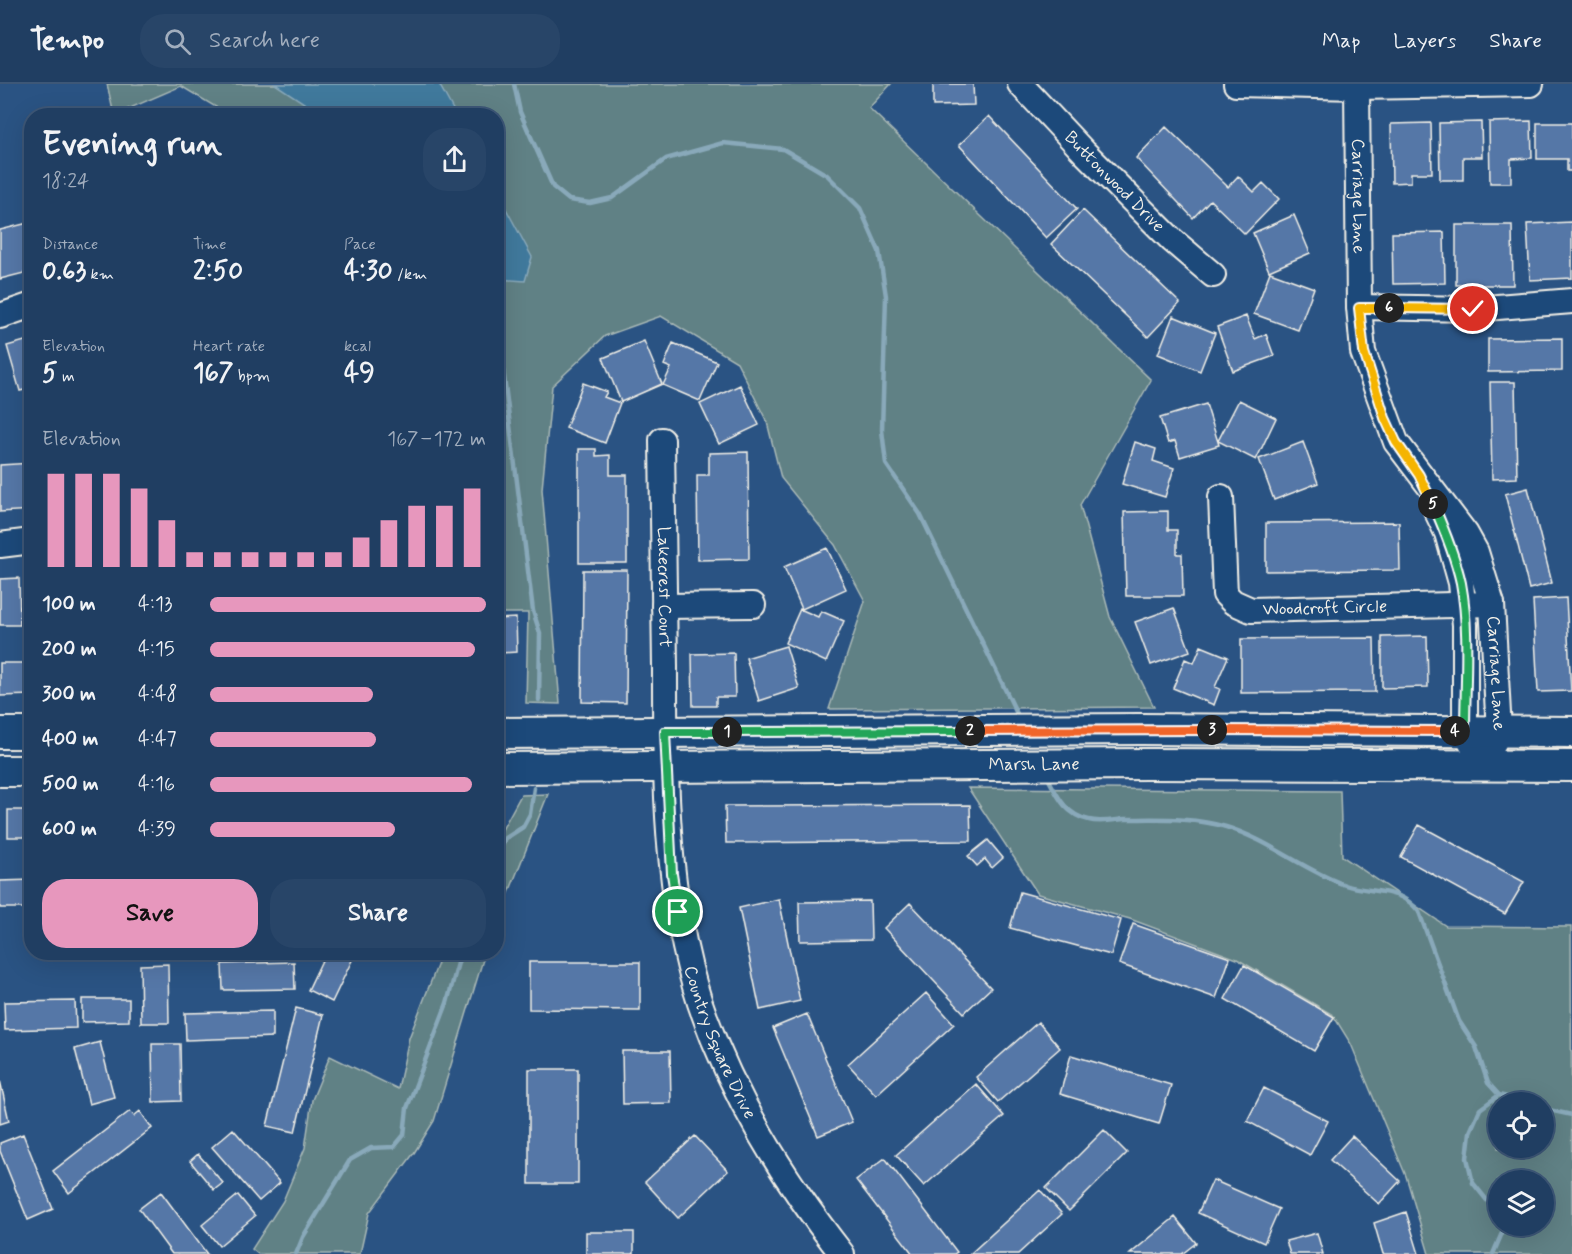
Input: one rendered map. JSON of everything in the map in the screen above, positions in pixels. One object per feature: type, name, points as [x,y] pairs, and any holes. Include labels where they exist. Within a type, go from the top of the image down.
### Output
[{"type":"main road","name":"Marsh Lane","points":[[504,733],[1141,729],[1572,732]]},
{"type":"main road","points":[[0,733],[24,733]]},
{"type":"main road","name":"Marsh Lane","points":[[504,768],[1148,764],[1572,766]]},
{"type":"main road","points":[[0,771],[24,771]]},
{"type":"street","name":"Buttonwood Drive","points":[[1020,84],[1084,153],[1172,240],[1213,275]]},
{"type":"street","points":[[1236,84],[1357,86],[1531,84]]},
{"type":"street","name":"Carriage Lane","points":[[1357,86],[1359,308],[1364,352],[1385,418],[1396,442],[1466,534],[1476,552],[1492,604],[1499,732],[1483,765]]},
{"type":"street","points":[[1359,308],[1473,309],[1572,301]]},
{"type":"street","points":[[0,316],[24,308]]},
{"type":"street","name":"Lakecrest Court","points":[[662,440],[665,732]]},
{"type":"street","name":"Carriage Lane","points":[[1419,475],[1446,533],[1461,583],[1465,731],[1483,765]]},
{"type":"street","name":"Woodcroft Circle","points":[[1221,497],[1225,594],[1243,608],[1251,610],[1492,604]]},
{"type":"street","points":[[0,544],[24,542]]},
{"type":"street","points":[[664,606],[753,605]]},
{"type":"street","name":"Country Square Drive","points":[[665,732],[672,874],[682,929],[700,1002],[730,1080],[770,1153],[842,1254]]},
{"type":"green space","points":[[107,84],[891,84],[869,108],[1151,380],[1080,505],[1110,617],[1154,707],[829,709],[865,601],[835,545],[781,478],[767,422],[737,362],[661,316],[605,336],[552,386],[542,489],[560,704],[526,703],[528,613],[504,613],[504,108],[217,108],[181,86],[130,108],[112,108]]},
{"type":"green space","points":[[968,788],[1340,791],[1342,856],[1446,926],[1571,927],[1572,1254],[1429,1254],[1406,1176],[1351,1044],[1333,1015],[1237,959],[1130,919],[1038,894]]},
{"type":"green space","points":[[548,794],[504,905],[504,826],[521,795]]},
{"type":"green space","points":[[439,960],[483,960],[434,1121],[414,1153],[369,1213],[360,1254],[258,1254],[252,1249],[283,1201],[305,1148],[312,1100],[330,1056],[398,1089],[409,1038]]},
{"type":"water","points":[[275,84],[439,84],[452,108],[311,108]]},
{"type":"water","points":[[504,205],[532,257],[525,281],[504,280]]},
{"type":"building","points":[[933,84],[973,84],[974,105],[933,106]]},
{"type":"building","points":[[989,116],[1077,209],[1046,238],[959,145]]},
{"type":"building","points":[[1531,121],[1532,158],[1511,159],[1511,183],[1490,183],[1489,122]]},
{"type":"building","points":[[1481,122],[1482,157],[1463,157],[1463,180],[1440,180],[1439,123]]},
{"type":"building","points":[[1431,123],[1432,173],[1411,173],[1411,182],[1392,183],[1391,124]]},
{"type":"building","points":[[1537,123],[1572,123],[1572,171],[1567,171],[1567,159],[1537,159]]},
{"type":"building","points":[[1166,127],[1228,187],[1238,176],[1254,192],[1263,183],[1279,199],[1245,234],[1210,200],[1193,218],[1136,158]]},
{"type":"building","points":[[1083,210],[1180,303],[1148,337],[1051,244]]},
{"type":"building","points":[[1294,215],[1310,253],[1269,271],[1253,233]]},
{"type":"building","points":[[1572,222],[1572,278],[1530,280],[1527,224]]},
{"type":"building","points":[[24,224],[24,273],[0,279],[0,230]]},
{"type":"building","points":[[1456,225],[1512,225],[1513,285],[1456,285]]},
{"type":"building","points":[[1444,232],[1445,283],[1393,284],[1392,233]]},
{"type":"building","points":[[1270,272],[1314,288],[1298,330],[1254,314]]},
{"type":"building","points":[[1173,316],[1215,333],[1200,371],[1158,354]]},
{"type":"building","points":[[1246,316],[1255,339],[1266,334],[1274,356],[1233,371],[1217,327]]},
{"type":"building","points":[[1562,338],[1562,371],[1488,372],[1488,339]]},
{"type":"building","points":[[24,341],[24,390],[20,391],[7,346]]},
{"type":"building","points":[[644,341],[662,384],[621,402],[603,358]]},
{"type":"building","points":[[673,343],[717,362],[700,401],[663,385],[671,368],[664,365]]},
{"type":"building","points":[[1490,382],[1515,382],[1517,478],[1492,479]]},
{"type":"building","points":[[583,383],[607,392],[604,397],[620,403],[605,443],[566,428]]},
{"type":"building","points":[[740,385],[759,425],[719,444],[700,404]]},
{"type":"building","points":[[1239,400],[1276,418],[1256,460],[1218,441]]},
{"type":"building","points":[[1206,404],[1219,445],[1180,457],[1175,441],[1168,443],[1160,418]]},
{"type":"building","points":[[1135,442],[1156,449],[1153,461],[1174,468],[1165,497],[1122,484]]},
{"type":"building","points":[[1303,442],[1318,483],[1274,500],[1259,459]]},
{"type":"building","points":[[579,449],[596,449],[596,456],[610,455],[610,475],[627,475],[627,563],[579,563]]},
{"type":"building","points":[[748,452],[749,559],[698,560],[697,475],[709,475],[709,453]]},
{"type":"building","points":[[24,464],[24,510],[0,512],[0,465]]},
{"type":"building","points":[[1528,488],[1552,583],[1529,589],[1505,494]]},
{"type":"building","points":[[1168,511],[1168,530],[1177,530],[1177,554],[1182,554],[1183,596],[1126,596],[1124,512]]},
{"type":"building","points":[[1399,522],[1400,570],[1266,571],[1266,523]]},
{"type":"building","points":[[827,548],[846,589],[802,609],[784,567]]},
{"type":"building","points":[[583,570],[627,570],[626,703],[582,702]]},
{"type":"building","points":[[19,578],[20,625],[0,625],[0,579]]},
{"type":"building","points":[[1566,598],[1571,691],[1538,692],[1533,600]]},
{"type":"building","points":[[1174,608],[1190,651],[1151,665],[1135,622]]},
{"type":"building","points":[[800,609],[818,617],[821,611],[844,621],[826,662],[785,643]]},
{"type":"building","points":[[516,618],[517,652],[504,653],[504,619]]},
{"type":"building","points":[[1427,636],[1428,687],[1382,688],[1382,637]]},
{"type":"building","points":[[1374,638],[1375,692],[1241,693],[1241,639]]},
{"type":"building","points":[[786,646],[799,688],[759,701],[746,658]]},
{"type":"building","points":[[1201,646],[1228,657],[1215,687],[1220,689],[1214,705],[1173,688],[1185,659],[1194,663]]},
{"type":"building","points":[[734,653],[735,697],[716,697],[716,706],[693,706],[692,654]]},
{"type":"building","points":[[0,663],[24,663],[24,695],[0,696]]},
{"type":"building","points":[[970,805],[971,841],[726,843],[725,806]]},
{"type":"building","points":[[8,810],[24,810],[24,837],[8,837]]},
{"type":"building","points":[[1419,825],[1524,882],[1505,914],[1401,857]]},
{"type":"building","points":[[988,840],[1003,858],[992,868],[985,859],[977,866],[968,856]]},
{"type":"building","points":[[24,880],[24,908],[0,908],[0,881]]},
{"type":"building","points":[[1020,892],[1121,920],[1111,955],[1010,928]]},
{"type":"building","points":[[779,899],[800,1001],[760,1010],[739,908]]},
{"type":"building","points":[[870,901],[871,940],[800,941],[799,902]]},
{"type":"building","points":[[910,903],[991,988],[964,1013],[884,928]]},
{"type":"building","points":[[1133,924],[1230,958],[1216,998],[1119,964]]},
{"type":"building","points":[[322,960],[352,960],[332,1002],[308,990]]},
{"type":"building","points":[[294,962],[295,989],[223,990],[222,964]]},
{"type":"building","points":[[529,962],[640,962],[640,1010],[529,1009]]},
{"type":"building","points":[[168,964],[169,1023],[141,1023],[140,965]]},
{"type":"building","points":[[1244,965],[1334,1017],[1314,1051],[1225,999]]},
{"type":"building","points":[[926,993],[954,1024],[876,1095],[848,1064]]},
{"type":"building","points":[[82,999],[129,999],[129,1021],[82,1022]]},
{"type":"building","points":[[75,1001],[76,1028],[5,1030],[4,1002]]},
{"type":"building","points":[[296,1008],[323,1015],[295,1132],[267,1126]]},
{"type":"building","points":[[273,1011],[273,1037],[186,1040],[185,1013]]},
{"type":"building","points":[[807,1014],[852,1122],[818,1136],[773,1028]]},
{"type":"building","points":[[1038,1022],[1060,1048],[998,1102],[976,1077]]},
{"type":"building","points":[[100,1042],[114,1097],[89,1104],[75,1049]]},
{"type":"building","points":[[152,1044],[180,1044],[181,1101],[153,1102]]},
{"type":"building","points":[[622,1051],[670,1051],[671,1103],[623,1104]]},
{"type":"building","points":[[1071,1055],[1171,1085],[1159,1124],[1060,1094]]},
{"type":"building","points":[[529,1069],[578,1069],[578,1184],[529,1184]]},
{"type":"building","points":[[0,1080],[9,1121],[0,1124]]},
{"type":"building","points":[[976,1084],[1004,1116],[924,1186],[896,1155]]},
{"type":"building","points":[[1264,1088],[1328,1121],[1310,1155],[1247,1121]]},
{"type":"building","points":[[130,1111],[134,1116],[140,1111],[152,1128],[69,1193],[53,1171]]},
{"type":"building","points":[[233,1129],[280,1183],[259,1201],[212,1147]]},
{"type":"building","points":[[1104,1130],[1127,1153],[1069,1211],[1046,1188]]},
{"type":"building","points":[[23,1134],[53,1209],[28,1220],[0,1151],[0,1143]]},
{"type":"building","points":[[695,1136],[728,1171],[678,1218],[645,1182]]},
{"type":"building","points":[[1352,1136],[1400,1181],[1379,1204],[1330,1160]]},
{"type":"building","points":[[198,1154],[223,1183],[214,1190],[190,1161]]},
{"type":"building","points":[[885,1158],[957,1252],[954,1254],[913,1254],[856,1180]]},
{"type":"building","points":[[1213,1180],[1279,1209],[1264,1243],[1198,1213]]},
{"type":"building","points":[[1040,1190],[1062,1214],[1018,1254],[970,1254]]},
{"type":"building","points":[[161,1192],[207,1254],[172,1254],[139,1209]]},
{"type":"building","points":[[238,1195],[255,1216],[219,1246],[202,1225]]},
{"type":"building","points":[[1406,1212],[1419,1254],[1383,1254],[1374,1223]]},
{"type":"building","points":[[1175,1217],[1196,1243],[1182,1254],[1130,1254]]},
{"type":"building","points":[[586,1232],[634,1232],[634,1254],[586,1254]]},
{"type":"building","points":[[1317,1233],[1323,1254],[1290,1254],[1286,1241]]},
{"type":"waterway","points":[[514,84],[520,112],[553,187],[569,200],[590,203],[612,198],[666,159],[723,143],[783,149],[827,175],[860,208],[879,251],[886,296],[882,430],[886,464],[920,514],[1020,720]]},
{"type":"waterway","points":[[504,377],[533,611],[540,633],[539,700]]},
{"type":"waterway","points":[[1047,776],[1068,809],[1089,820],[1189,820],[1226,827],[1257,839],[1330,879],[1355,888],[1394,894],[1411,904],[1419,912],[1459,1021],[1476,1047],[1488,1083],[1499,1095],[1480,1109],[1470,1132],[1467,1158],[1473,1183],[1488,1202]]},
{"type":"waterway","points":[[504,841],[523,827],[530,814],[534,788]]},
{"type":"waterway","points":[[296,1254],[303,1237],[350,1160],[371,1148],[394,1147],[404,1135],[407,1108],[447,1003],[459,960]]},
{"type":"waterway","points":[[1554,1111],[1572,1115]]},
{"type":"waterway","points":[[1493,1254],[1501,1236]]},
{"type":"route","points":[[678,912],[672,874],[665,732],[1141,729],[1465,731],[1465,625],[1461,583],[1446,533],[1419,475],[1396,442],[1385,418],[1364,352],[1359,308],[1473,309]]}]
